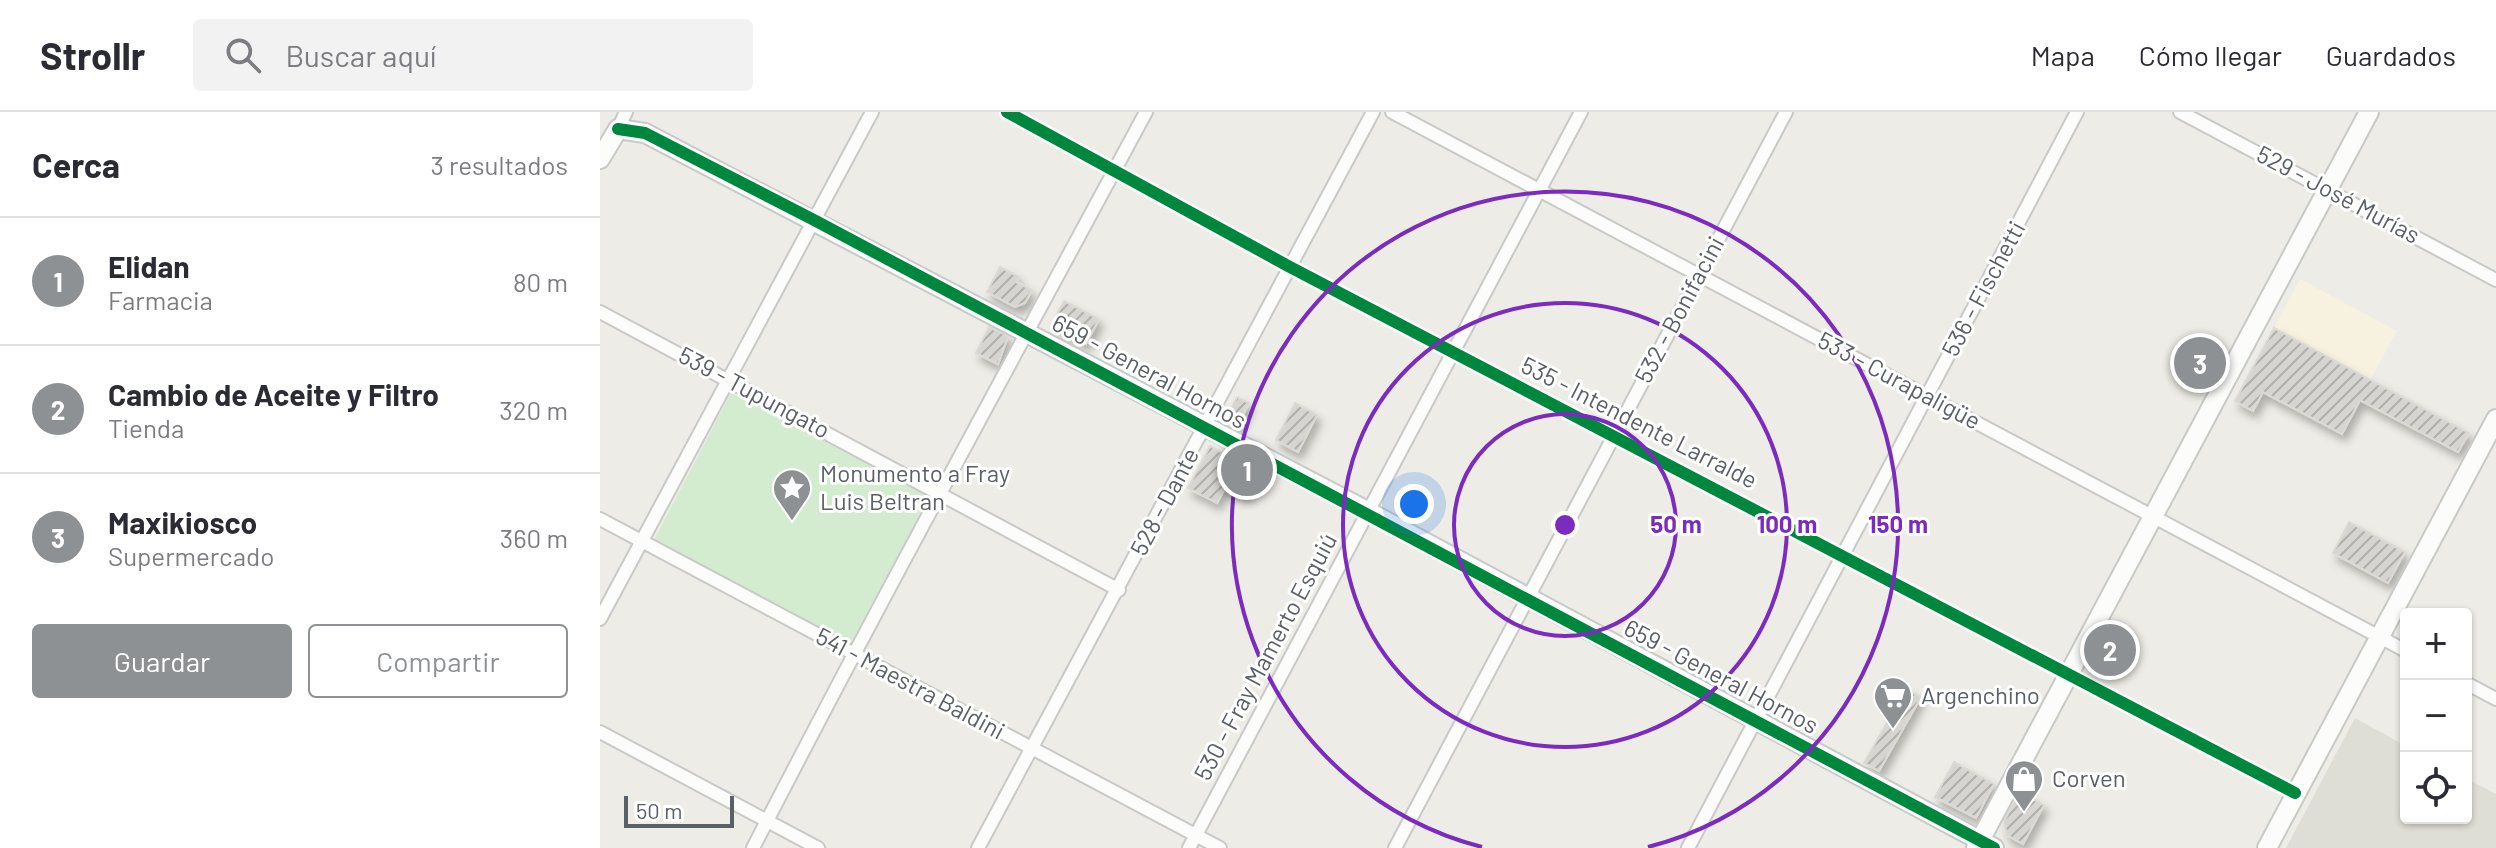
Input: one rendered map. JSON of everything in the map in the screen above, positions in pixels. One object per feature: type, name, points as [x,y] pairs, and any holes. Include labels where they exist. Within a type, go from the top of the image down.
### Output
[{"type":"street","points":[[600,619],[872,112]]},
{"type":"street","name":"535 - Intendente Larralde","points":[[1007,112],[1290,267],[1844,554],[2295,793]]},
{"type":"street","points":[[753,848],[853,653],[943,494],[1146,112]]},
{"type":"street","name":"528 - Dante","points":[[978,848],[1373,112]]},
{"type":"street","name":"533 - Curapaligüe","points":[[1392,112],[2400,648]]},
{"type":"street","name":"530 - Fray Mamerto Esquiú","points":[[1189,848],[1581,112]]},
{"type":"street","name":"532 - Bonifacini","points":[[1395,848],[1786,112]]},
{"type":"street","name":"536 - Fischetti","points":[[1688,848],[2077,112]]},
{"type":"street","name":"529 - José Murías","points":[[2180,112],[2496,280]]},
{"type":"street","points":[[1984,846],[2069,674],[2369,112]]},
{"type":"street","points":[[600,159],[622,121]]},
{"type":"street","name":"659 - General Hornos","points":[[622,121],[1369,512],[1984,846]]},
{"type":"street","name":"539 - Tupungato","points":[[600,312],[1119,590]]},
{"type":"street","points":[[2267,848],[2496,419]]},
{"type":"street","name":"541 - Maestra Baldini","points":[[600,519],[1220,848]]},
{"type":"street","points":[[2472,686],[2496,699]]},
{"type":"street","points":[[600,732],[818,848]]},
{"type":"shaded area","points":[[2300,279],[2397,331],[2370,380],[2274,328]]},
{"type":"shaded area","points":[[2355,718],[2400,743],[2400,824],[2472,824],[2472,781],[2496,794],[2496,848],[2286,848]]},
{"type":"green space","points":[[731,393],[929,496],[851,646],[653,542]]},
{"type":"building","points":[[1000,267],[1019,277],[1016,282],[1032,290],[1025,303],[1015,307],[987,292]]},
{"type":"building","points":[[1064,301],[1099,319],[1086,344],[1056,329],[1054,320]]},
{"type":"building","points":[[989,327],[1008,336],[998,364],[976,353]]},
{"type":"building","points":[[2274,328],[2469,433],[2458,452],[2360,400],[2342,434],[2263,392],[2253,411],[2235,401]]},
{"type":"building","points":[[1237,397],[1249,403],[1236,429],[1231,426],[1231,409]]},
{"type":"building","points":[[1295,403],[1317,415],[1298,452],[1276,440]]},
{"type":"building","points":[[1210,446],[1258,472],[1246,495],[1227,485],[1217,503],[1188,488]]},
{"type":"building","points":[[2349,522],[2405,552],[2388,583],[2333,553]]},
{"type":"building","points":[[2104,634],[2126,645],[2116,666],[2094,655]]},
{"type":"building","name":"Argenchino","points":[[1906,689],[1921,697],[1879,771],[1864,763]]},
{"type":"building","points":[[1954,762],[1994,784],[1976,818],[1935,797]]},
{"type":"building","name":"Corven","points":[[2020,792],[2044,805],[2023,844],[2007,835],[2004,821]]},
{"type":"cycle path","points":[[1007,112],[1290,267],[2295,793]]},
{"type":"cycle path","points":[[618,129],[645,133],[814,220],[1994,848]]},
{"type":"place","name":"Maxikiosco","points":[[2200,363]]},
{"type":"place","name":"Elidan","points":[[1247,470]]},
{"type":"place","name":"Monumento a Fray Luis Beltran","points":[[792,522]]},
{"type":"place","name":"Cambio de Aceite y Filtro","points":[[2110,650]]},
{"type":"place","name":"Argenchino","points":[[1893,730]]},
{"type":"place","name":"Corven","points":[[2024,813]]}]
